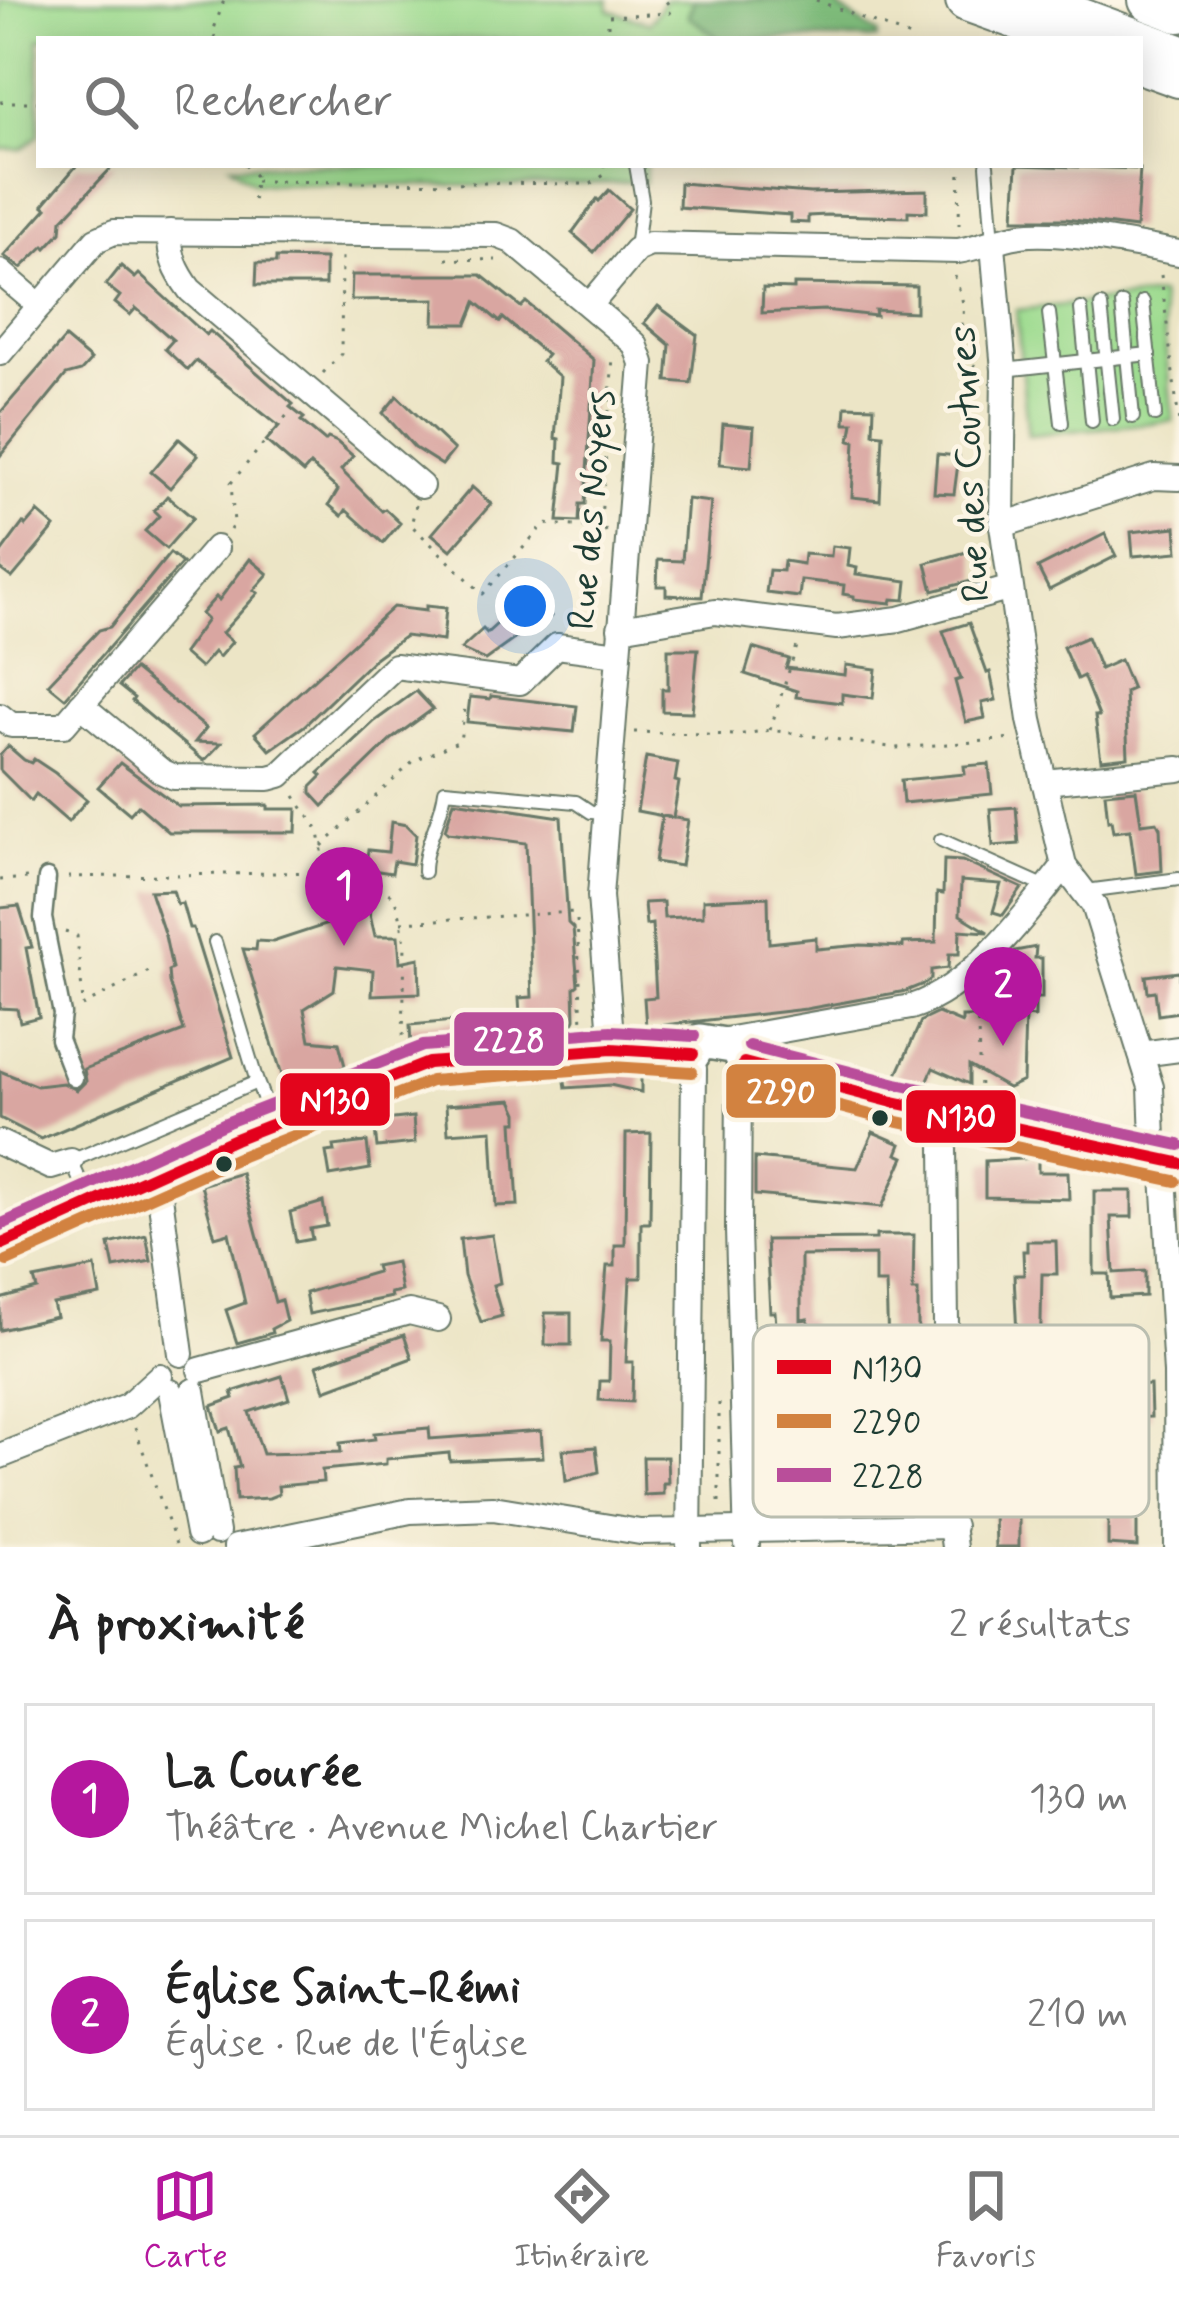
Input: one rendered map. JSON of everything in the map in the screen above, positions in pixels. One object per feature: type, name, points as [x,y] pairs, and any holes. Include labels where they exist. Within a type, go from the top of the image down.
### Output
[{"type":"highway","points":[[967,0],[1068,36]]},
{"type":"highway","points":[[1150,0],[1179,10]]},
{"type":"highway","points":[[1143,63],[1179,76]]},
{"type":"main road","points":[[1036,0],[1133,36]]},
{"type":"main road","points":[[1143,40],[1179,53]]},
{"type":"main road","points":[[0,1245],[403,1070],[428,1063],[598,1050],[701,1055],[738,1047],[741,1067],[1169,1161]]},
{"type":"street","name":"Rue des Noyers","points":[[0,352],[96,240],[114,232],[496,235],[512,242],[635,344],[642,363],[605,813],[598,1050]]},
{"type":"street","points":[[170,232],[176,271],[190,290],[421,486]]},
{"type":"street","points":[[590,304],[636,250],[650,244],[958,251],[1034,234],[1169,251]]},
{"type":"street","name":"Rue des Coutures","points":[[993,245],[1004,370],[1002,525],[1008,589],[1034,737],[1064,866]]},
{"type":"street","points":[[0,272],[40,306]]},
{"type":"street","points":[[1002,525],[1154,477],[1179,478]]},
{"type":"street","points":[[0,716],[11,725],[64,724],[216,548]]},
{"type":"street","points":[[81,705],[174,777],[280,775],[395,666],[520,682],[557,646],[619,641],[715,612],[837,627],[899,619],[1008,589]]},
{"type":"street","points":[[1044,782],[1179,769]]},
{"type":"street","points":[[689,1540],[701,1055],[937,999],[959,983],[1064,866],[1085,891],[1105,936],[1151,1087],[1154,1139],[1169,1161],[1164,1175],[1176,1373],[1177,1547]]},
{"type":"street","points":[[46,878],[44,925],[62,1014],[59,1039],[74,1078]]},
{"type":"street","points":[[1141,1054],[1179,1049]]},
{"type":"street","points":[[741,1067],[738,1230],[747,1539]]},
{"type":"street","points":[[947,1325],[944,1147],[966,1118]]},
{"type":"street","points":[[0,1143],[51,1167],[71,1161]]},
{"type":"street","points":[[157,1173],[181,1376],[208,1542],[410,1511],[494,1508],[689,1540],[954,1537]]},
{"type":"street","points":[[0,1456],[128,1406],[181,1376],[409,1312],[438,1319]]},
{"type":"lane","points":[[636,250],[642,200],[637,168]]},
{"type":"lane","points":[[986,168],[993,245]]},
{"type":"lane","points":[[1144,302],[1155,415]]},
{"type":"lane","points":[[1122,304],[1133,417]]},
{"type":"lane","points":[[1101,307],[1113,419]]},
{"type":"lane","points":[[1081,309],[1092,421]]},
{"type":"lane","points":[[1049,313],[1062,423]]},
{"type":"lane","points":[[1004,370],[1149,354]]},
{"type":"lane","points":[[424,872],[424,852],[442,816],[445,790],[576,802],[591,812],[605,813]]},
{"type":"lane","points":[[941,840],[1047,888]]},
{"type":"lane","points":[[1085,891],[1179,879]]},
{"type":"lane","points":[[215,942],[273,1123]]},
{"type":"lane","points":[[90,1203],[71,1161],[257,1082]]},
{"type":"path","points":[[215,36],[224,0]]},
{"type":"path","points":[[608,36],[608,16],[670,14],[665,0]]},
{"type":"path","points":[[816,0],[907,36]]},
{"type":"path","points":[[0,102],[36,102]]},
{"type":"path","points":[[248,168],[256,176],[252,233]]},
{"type":"path","points":[[255,181],[591,184],[604,175],[604,168]]},
{"type":"path","points":[[960,168],[955,278],[963,315],[958,349],[967,362],[1004,370]]},
{"type":"path","points":[[1169,251],[1179,423]]},
{"type":"path","points":[[430,258],[496,260],[509,266]]},
{"type":"path","points":[[608,535],[601,519],[614,355]]},
{"type":"path","points":[[421,486],[411,525],[483,594],[544,524],[604,528]]},
{"type":"path","points":[[770,730],[804,624]]},
{"type":"path","points":[[322,846],[415,760],[460,741],[470,675]]},
{"type":"path","points":[[625,731],[736,735],[770,730],[896,748],[1034,737]]},
{"type":"path","points":[[280,775],[319,832],[326,872]]},
{"type":"path","points":[[0,880],[326,872],[393,896],[404,943],[403,1070]]},
{"type":"path","points":[[401,922],[577,912],[598,1050]]},
{"type":"path","points":[[44,925],[77,936],[83,1005]]},
{"type":"path","points":[[60,1029],[83,1005],[151,970]]},
{"type":"path","points":[[959,983],[978,998],[966,1118]]},
{"type":"path","points":[[128,1406],[208,1542]]},
{"type":"green space","points":[[0,0],[608,0],[609,10],[650,23],[665,0],[694,0],[688,16],[716,36],[36,36],[36,137],[22,149],[0,149]]},
{"type":"green space","points":[[694,0],[835,0],[840,9],[878,34],[716,36],[688,16]]},
{"type":"green space","points":[[235,168],[646,168],[645,182],[507,186],[254,183]]},
{"type":"green space","points":[[1160,295],[1173,421],[1028,435],[1016,310]]},
{"type":"building","points":[[74,168],[111,168],[62,220],[61,232],[21,268],[4,256],[47,208],[43,205]]},
{"type":"building","points":[[1017,168],[1140,169],[1136,228],[1066,219],[1014,219]]},
{"type":"building","points":[[680,183],[810,193],[927,190],[927,212],[908,211],[908,217],[808,216],[808,223],[790,222],[790,215],[679,207]]},
{"type":"building","points":[[609,190],[630,209],[594,252],[572,233]]},
{"type":"building","points":[[276,258],[325,259],[325,285],[256,285],[257,263],[276,263]]},
{"type":"building","points":[[121,266],[135,278],[139,274],[206,335],[210,331],[293,404],[290,407],[304,418],[301,421],[325,441],[337,442],[353,456],[341,470],[400,523],[383,543],[346,510],[342,516],[329,505],[338,490],[310,465],[303,473],[266,441],[279,426],[196,361],[188,370],[165,349],[173,340],[136,308],[130,315],[115,303],[120,296],[106,285]]},
{"type":"building","points":[[352,275],[481,275],[521,307],[526,302],[594,360],[585,504],[580,504],[579,522],[558,521],[564,463],[558,462],[559,439],[555,438],[560,377],[542,361],[547,355],[476,302],[467,324],[434,324],[435,299],[351,300]]},
{"type":"building","points":[[794,284],[916,286],[916,312],[875,310],[876,316],[824,310],[762,313],[763,288],[794,289]]},
{"type":"building","points":[[658,306],[697,335],[691,383],[667,381],[670,345],[644,323]]},
{"type":"building","points":[[65,338],[91,360],[81,371],[66,375],[0,456],[0,413]]},
{"type":"building","points":[[397,396],[454,450],[442,465],[415,448],[383,413]]},
{"type":"building","points":[[846,406],[874,407],[873,433],[883,434],[880,500],[852,497],[855,441],[850,440],[853,423],[845,423]]},
{"type":"building","points":[[723,424],[754,427],[751,467],[720,464]]},
{"type":"building","points":[[179,439],[198,455],[170,488],[151,472]]},
{"type":"building","points":[[937,454],[959,456],[954,494],[934,493]]},
{"type":"building","points":[[472,487],[491,504],[451,550],[432,534]]},
{"type":"building","points":[[167,496],[193,518],[166,549],[145,531],[159,516],[154,511]]},
{"type":"building","points":[[687,499],[711,502],[702,597],[666,595],[666,586],[657,586],[658,560],[682,561]]},
{"type":"building","points":[[38,512],[55,527],[12,578],[0,569],[0,554],[23,523],[26,526]]},
{"type":"building","points":[[1176,527],[1178,552],[1133,556],[1131,532]]},
{"type":"building","points":[[1105,534],[1116,556],[1049,590],[1038,568]]},
{"type":"building","points":[[832,546],[850,548],[848,566],[857,568],[856,574],[907,581],[905,600],[854,599],[843,594],[844,585],[801,580],[799,597],[766,593],[769,570],[783,571],[784,561],[803,564],[804,554],[831,556]]},
{"type":"building","points":[[974,550],[979,579],[933,591],[926,563]]},
{"type":"building","points":[[170,553],[182,563],[65,698],[48,684],[99,630],[110,627]]},
{"type":"building","points":[[250,559],[268,574],[254,590],[258,593],[222,633],[232,642],[200,668],[183,653],[207,620],[201,614],[216,597],[219,600]]},
{"type":"building","points":[[542,591],[551,616],[541,626],[538,622],[485,660],[461,649],[483,629],[487,633],[520,603],[524,607]]},
{"type":"building","points":[[426,606],[446,608],[443,641],[405,636],[270,750],[255,733],[393,607],[426,611]]},
{"type":"building","points":[[969,623],[990,672],[996,700],[982,703],[985,718],[966,722],[955,681],[961,679],[943,631]]},
{"type":"building","points":[[1087,637],[1100,669],[1120,660],[1132,689],[1125,692],[1128,757],[1101,760],[1095,716],[1099,716],[1083,676],[1077,679],[1063,647]]},
{"type":"building","points":[[753,648],[789,659],[786,668],[845,675],[846,665],[876,669],[873,698],[842,694],[842,703],[796,697],[797,691],[745,674]]},
{"type":"building","points":[[668,649],[698,649],[692,712],[662,711],[662,689],[668,689]]},
{"type":"building","points":[[134,669],[206,728],[195,742],[221,743],[204,761],[119,686]]},
{"type":"building","points":[[416,691],[433,709],[392,739],[323,806],[311,793],[322,776],[319,773]]},
{"type":"building","points":[[470,697],[577,706],[574,732],[467,722]]},
{"type":"building","points":[[8,746],[24,760],[31,763],[34,759],[55,773],[87,800],[68,822],[36,794],[31,801],[0,770],[0,755]]},
{"type":"building","points":[[646,757],[678,763],[673,818],[637,811]]},
{"type":"building","points":[[120,763],[178,806],[297,809],[296,832],[169,832],[138,805],[130,814],[98,787]]},
{"type":"building","points":[[989,764],[992,794],[903,803],[901,780],[965,774],[964,766]]},
{"type":"building","points":[[1136,790],[1141,824],[1157,822],[1160,828],[1162,871],[1136,874],[1130,830],[1113,832],[1108,821],[1105,793]]},
{"type":"building","points":[[454,801],[561,817],[568,923],[573,928],[578,985],[569,1031],[411,1046],[410,1025],[520,1015],[519,998],[532,997],[526,843],[448,833]]},
{"type":"building","points":[[1016,807],[1019,844],[993,846],[990,809]]},
{"type":"building","points":[[662,816],[688,820],[681,866],[655,862]]},
{"type":"building","points":[[391,822],[406,825],[416,835],[412,864],[394,861],[392,873],[365,869],[368,850],[388,852]]},
{"type":"building","points":[[944,860],[962,861],[1022,888],[1003,915],[993,912],[1001,884],[961,881],[960,915],[988,932],[960,930],[959,954],[949,954],[948,968],[931,970],[926,983],[806,1009],[646,1027],[644,998],[656,997],[652,924],[646,925],[644,903],[663,902],[664,918],[703,916],[703,900],[768,897],[769,943],[816,938],[816,949],[903,947],[903,943],[936,942],[937,893],[943,894]]},
{"type":"building","points":[[173,890],[193,928],[233,1057],[41,1139],[0,1118],[0,1071],[37,1086],[63,1083],[77,1090],[86,1081],[84,1069],[184,1031],[169,982],[172,969],[165,936],[150,891]]},
{"type":"building","points":[[19,906],[32,947],[26,948],[39,1017],[20,1022],[17,1009],[0,1008],[0,908]]},
{"type":"building","points":[[328,908],[369,910],[375,936],[398,936],[400,962],[419,958],[420,993],[372,995],[373,970],[337,966],[334,990],[304,1009],[310,1040],[339,1043],[345,1066],[286,1088],[243,949],[256,950],[257,941],[273,942],[328,924]]},
{"type":"building","points":[[1036,947],[1035,958],[1042,958],[1042,998],[1035,998],[1035,1017],[1025,1016],[1023,1081],[1008,1088],[969,1066],[969,1084],[933,1068],[926,1084],[896,1077],[921,1021],[938,1013],[962,1023],[962,1017],[996,1017],[996,1008],[1013,1008],[1015,951]]},
{"type":"building","points":[[1179,972],[1179,1012],[1158,1015],[1155,991],[1148,992],[1146,976]]},
{"type":"building","points":[[641,1072],[641,1092],[610,1085],[566,1088],[564,1074]]},
{"type":"building","points":[[512,1100],[518,1113],[518,1122],[513,1122],[518,1205],[496,1206],[492,1130],[448,1133],[446,1105]]},
{"type":"building","points":[[413,1117],[415,1143],[377,1147],[374,1121]]},
{"type":"building","points":[[873,1132],[901,1144],[897,1154],[904,1157],[882,1207],[755,1195],[755,1158],[857,1168]]},
{"type":"building","points":[[651,1133],[650,1223],[641,1223],[641,1278],[630,1278],[626,1362],[633,1362],[632,1402],[599,1400],[600,1381],[609,1381],[610,1341],[601,1341],[607,1266],[615,1266],[615,1245],[625,1245],[626,1134]]},
{"type":"building","points":[[367,1142],[370,1169],[330,1176],[326,1152],[335,1151],[334,1146]]},
{"type":"building","points":[[1038,1158],[1038,1172],[1068,1172],[1069,1199],[985,1197],[985,1161]]},
{"type":"building","points":[[241,1173],[275,1302],[281,1300],[286,1321],[271,1329],[272,1333],[237,1343],[226,1310],[245,1303],[229,1233],[215,1237],[201,1185]]},
{"type":"building","points":[[1094,1191],[1132,1191],[1132,1217],[1111,1217],[1114,1273],[1145,1271],[1145,1296],[1110,1298],[1109,1274],[1094,1274]]},
{"type":"building","points":[[323,1202],[327,1226],[310,1229],[312,1239],[296,1242],[290,1212]]},
{"type":"building","points":[[146,1235],[151,1261],[114,1268],[109,1244]]},
{"type":"building","points":[[492,1235],[500,1283],[493,1285],[502,1316],[481,1322],[464,1276],[460,1239]]},
{"type":"building","points":[[876,1235],[914,1235],[918,1325],[887,1325],[886,1283],[875,1283],[875,1255],[801,1256],[801,1320],[808,1319],[808,1325],[776,1325],[775,1312],[770,1312],[766,1240],[876,1239]]},
{"type":"building","points":[[1027,1241],[1056,1241],[1057,1274],[1042,1274],[1041,1325],[1016,1325],[1014,1275],[1024,1275],[1023,1251],[1027,1251]]},
{"type":"building","points":[[396,1262],[401,1291],[390,1293],[391,1297],[309,1314],[305,1293]]},
{"type":"building","points":[[95,1267],[100,1295],[53,1304],[56,1317],[0,1330],[0,1299],[37,1289],[34,1279]]},
{"type":"building","points":[[545,1313],[571,1313],[571,1345],[545,1345]]},
{"type":"building","points":[[404,1335],[412,1358],[325,1390],[317,1365]]},
{"type":"building","points":[[282,1376],[289,1399],[249,1412],[263,1454],[341,1452],[340,1443],[375,1439],[374,1433],[429,1428],[430,1439],[541,1431],[543,1457],[450,1461],[449,1453],[386,1459],[386,1464],[322,1470],[323,1482],[278,1486],[279,1494],[269,1498],[236,1500],[234,1468],[240,1467],[229,1428],[220,1431],[212,1406],[234,1398],[232,1392]]},
{"type":"building","points":[[596,1447],[599,1472],[566,1481],[563,1450]]},
{"type":"building","points":[[643,1457],[667,1457],[668,1483],[663,1483],[663,1494],[644,1495]]},
{"type":"building","points":[[994,1517],[1019,1517],[1019,1547],[995,1547]]},
{"type":"building","points":[[1137,1517],[1137,1547],[1108,1545],[1108,1519]]},
{"type":"transit line","name":"2228","points":[[0,1225],[228,1122],[423,1046],[611,1031],[694,1036]]},
{"type":"transit line","name":"2228","points":[[749,1046],[897,1084],[1179,1145]]},
{"type":"transit line","name":"N130","points":[[0,1245],[235,1139],[428,1063],[612,1049],[693,1054]]},
{"type":"transit line","name":"N130","points":[[744,1063],[893,1102],[1179,1163]]},
{"type":"transit line","name":"2290","points":[[7,1261],[242,1156],[431,1081],[612,1067],[692,1072]]},
{"type":"transit line","name":"2290","points":[[739,1080],[889,1120],[1175,1181]]},
{"type":"place","name":"La Courée","points":[[344,946]]},
{"type":"place","name":"Église Saint-Rémi","points":[[1003,1046]]}]
